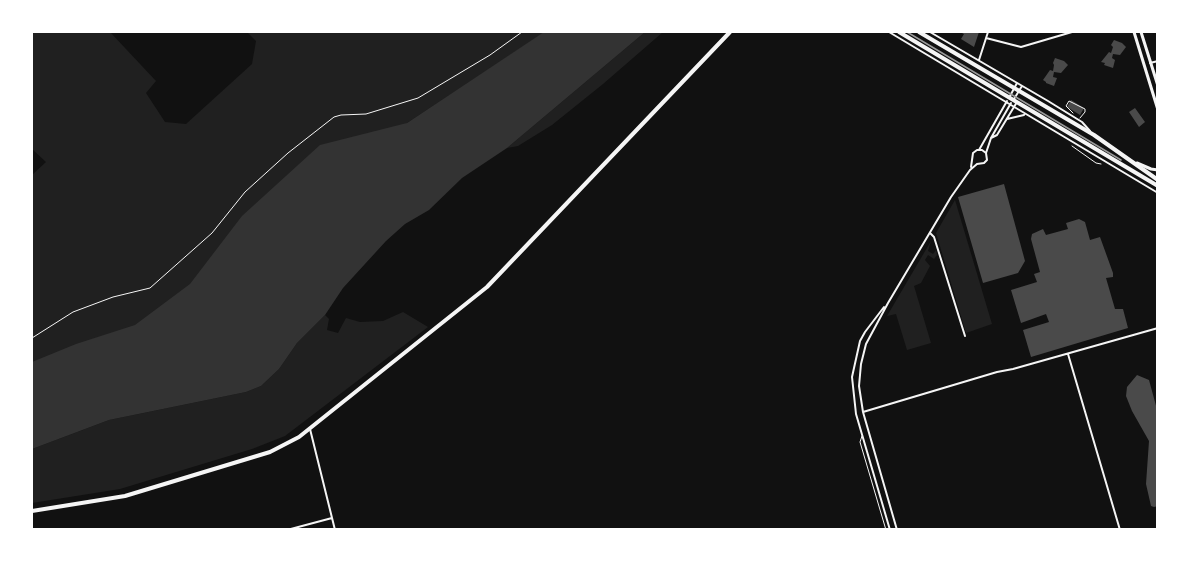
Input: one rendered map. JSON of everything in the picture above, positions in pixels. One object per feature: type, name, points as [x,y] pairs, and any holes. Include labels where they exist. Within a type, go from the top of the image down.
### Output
[{"type":"main road","points":[[32,511],[108,500],[142,491],[270,452],[298,438],[487,287],[730,32]]},
{"type":"main road","points":[[899,32],[1113,163],[1158,186]]},
{"type":"main road","points":[[919,32],[1094,135],[1158,180]]},
{"type":"main road","points":[[1134,32],[1158,110]]},
{"type":"main road","points":[[1141,32],[1158,86]]},
{"type":"main road","points":[[1133,161],[1158,170]]},
{"type":"street","points":[[889,32],[1012,102],[1026,114],[1113,163],[1158,193]]},
{"type":"street","points":[[930,32],[1079,120],[1094,135]]},
{"type":"street","points":[[979,60],[988,32]]},
{"type":"street","points":[[986,38],[1021,47],[1072,32]]},
{"type":"street","points":[[934,41],[937,36]]},
{"type":"street","points":[[1150,63],[1158,61]]},
{"type":"street","points":[[991,138],[997,135],[1007,119],[1017,83]]},
{"type":"street","points":[[1017,89],[1022,86]]},
{"type":"street","points":[[897,530],[863,412],[859,386],[863,353],[888,303],[954,193],[970,170],[977,164],[985,162],[991,138],[1012,102]]},
{"type":"street","points":[[970,170],[974,153],[979,150],[1012,102]]},
{"type":"street","points":[[1007,119],[1026,114]]},
{"type":"street","points":[[979,150],[986,153]]},
{"type":"street","points":[[973,160],[977,164]]},
{"type":"street","points":[[930,232],[934,237],[966,336]]},
{"type":"street","points":[[888,303],[865,332],[854,363],[852,379],[854,401],[888,530]]},
{"type":"street","points":[[863,412],[1158,328]]},
{"type":"street","points":[[1068,354],[1119,529]]},
{"type":"street","points":[[310,429],[335,530]]},
{"type":"street","points":[[287,530],[332,518]]},
{"type":"lane","points":[[1071,115],[1073,112],[1066,105],[1070,100],[1085,110],[1079,120]]},
{"type":"path","points":[[32,338],[72,312],[113,297],[150,288],[212,233],[246,192],[288,153],[334,117],[366,114],[418,98],[490,55],[522,32]]},
{"type":"path","points":[[1071,145],[1075,150],[1103,165]]},
{"type":"shaded area","points":[[32,32],[110,32],[156,81],[146,93],[165,122],[186,124],[252,64],[256,41],[247,32],[545,32],[407,123],[32,404],[32,175],[46,162],[32,149]]},
{"type":"shaded area","points":[[544,32],[645,32],[507,148],[462,178],[429,210],[405,224],[386,241],[343,288],[325,315],[297,343],[279,369],[261,386],[246,392],[109,420],[32,449],[32,362],[76,344],[135,325],[190,284],[242,216],[320,145],[407,123]]},
{"type":"shaded area","points":[[645,32],[663,32],[552,125],[518,146],[507,148]]},
{"type":"shaded area","points":[[955,200],[992,324],[966,333],[936,233]]},
{"type":"shaded area","points":[[931,241],[928,251],[933,254],[936,250],[937,255],[934,259],[928,255],[925,260],[930,266],[921,283],[914,286],[931,343],[907,350],[896,314],[887,316]]},
{"type":"shaded area","points":[[403,312],[428,327],[285,436],[252,449],[120,489],[32,503],[32,449],[109,420],[246,392],[261,386],[279,369],[297,343],[325,315],[329,319],[327,330],[338,333],[346,318],[360,322],[383,321]]},
{"type":"building","points":[[960,32],[979,32],[974,47],[961,39],[964,34]]},
{"type":"building","points":[[1114,40],[1126,47],[1120,55],[1113,54],[1112,58],[1115,60],[1113,68],[1101,62],[1109,52],[1111,53]]},
{"type":"building","points":[[1055,58],[1068,65],[1061,73],[1054,72],[1053,77],[1057,78],[1054,86],[1043,80],[1050,70],[1053,71]]},
{"type":"building","points":[[1071,100],[1084,108],[1080,115],[1067,107]]},
{"type":"building","points":[[1135,108],[1145,122],[1139,127],[1129,112]]},
{"type":"building","points":[[1004,184],[1025,261],[1018,273],[983,283],[958,197]]},
{"type":"building","points":[[1079,219],[1085,222],[1090,240],[1100,237],[1113,273],[1113,277],[1106,278],[1115,309],[1123,309],[1128,328],[1031,357],[1023,330],[1049,322],[1046,314],[1021,323],[1011,290],[1037,282],[1034,274],[1040,272],[1031,239],[1032,234],[1043,229],[1046,235],[1068,229],[1066,223]]},
{"type":"building","points":[[1137,375],[1149,380],[1158,413],[1158,506],[1154,507],[1151,506],[1146,484],[1149,441],[1126,396],[1127,387]]},
{"type":"tram line","points":[[907,32],[1121,160]]}]
